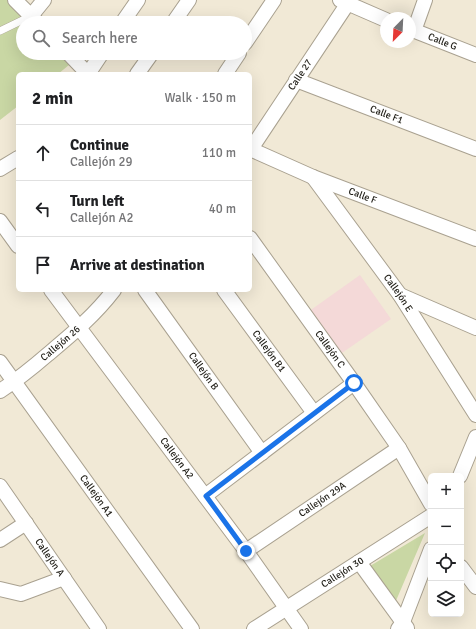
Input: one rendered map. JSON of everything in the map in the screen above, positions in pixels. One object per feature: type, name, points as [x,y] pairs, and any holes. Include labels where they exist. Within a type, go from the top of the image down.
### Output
[{"type":"street","points":[[15,0],[31,16]]},
{"type":"street","points":[[36,16],[44,0]]},
{"type":"street","points":[[127,16],[138,0]]},
{"type":"street","points":[[178,16],[189,0]]},
{"type":"street","points":[[252,33],[274,0]]},
{"type":"street","points":[[416,21],[425,0]]},
{"type":"street","points":[[346,1],[380,17]]},
{"type":"street","name":"Calle 27","points":[[252,146],[346,1]]},
{"type":"street","name":"Calle G","points":[[416,31],[474,49]]},
{"type":"street","points":[[75,60],[86,72]]},
{"type":"street","points":[[89,72],[97,60]]},
{"type":"street","points":[[138,72],[147,60]]},
{"type":"street","points":[[226,72],[234,60]]},
{"type":"street","name":"Calle F1","points":[[296,80],[476,150]]},
{"type":"street","name":"Calle F","points":[[252,150],[313,177],[476,239]]},
{"type":"street","points":[[0,169],[16,159]]},
{"type":"street","name":"Callejón E","points":[[313,177],[400,295],[476,415]]},
{"type":"street","points":[[0,221],[16,243]]},
{"type":"street","name":"Callejón C","points":[[252,241],[399,448],[428,499]]},
{"type":"street","name":"Callejón A2","points":[[53,292],[206,496],[300,629]]},
{"type":"street","name":"Callejón 26","points":[[0,390],[14,382],[80,328],[100,308],[112,292]]},
{"type":"street","name":"Callejón B","points":[[146,292],[262,453]]},
{"type":"street","name":"Callejón B1","points":[[225,292],[314,413]]},
{"type":"street","points":[[400,295],[476,328]]},
{"type":"street","name":"Callejón A1","points":[[0,362],[192,629]]},
{"type":"street","points":[[206,496],[354,383]]},
{"type":"street","points":[[461,473],[476,437]]},
{"type":"street","name":"Callejón 29A","points":[[246,551],[399,448]]},
{"type":"street","name":"Callejón A","points":[[0,486],[99,629]]},
{"type":"street","name":"Callejón 30","points":[[254,629],[428,518]]},
{"type":"street","points":[[0,540],[26,524]]},
{"type":"street","points":[[403,627],[428,557]]},
{"type":"street","points":[[359,562],[403,627]]},
{"type":"street","points":[[464,571],[476,587]]},
{"type":"street","points":[[0,589],[22,594],[64,578]]},
{"type":"lane","points":[[0,31],[16,25]]},
{"type":"shaded area","points":[[360,275],[391,319],[339,355],[308,312]]},
{"type":"green space","points":[[0,0],[8,0],[23,16],[16,16],[16,60],[64,60],[69,65],[60,72],[16,72],[16,108],[0,120]]},
{"type":"green space","points":[[425,533],[395,603],[370,566]]},
{"type":"route","points":[[246,551],[206,496],[354,383]]}]
